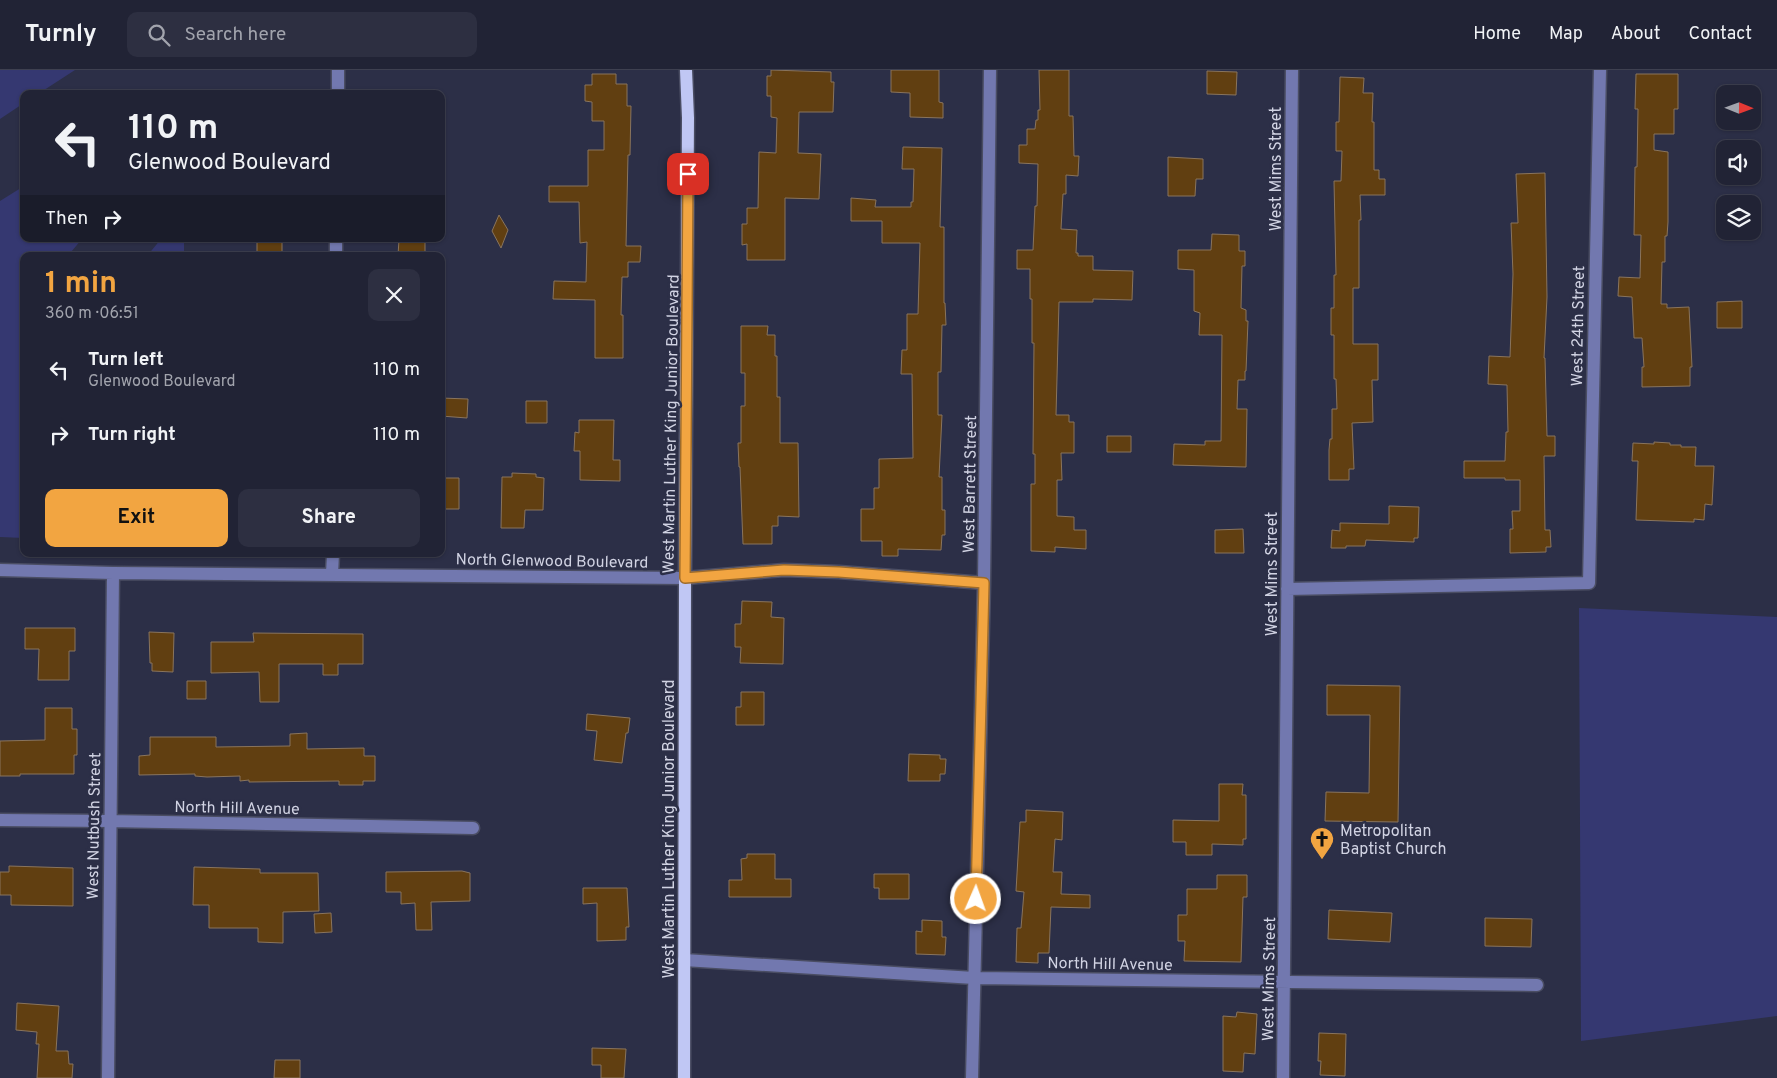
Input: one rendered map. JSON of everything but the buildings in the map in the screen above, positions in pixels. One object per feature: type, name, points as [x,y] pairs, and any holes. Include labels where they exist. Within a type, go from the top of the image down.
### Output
[{"type":"main road","name":"West Martin Luther King Junior Boulevard","points":[[684,1078],[688,128],[686,70]]},
{"type":"street","points":[[338,70],[338,90]]},
{"type":"street","name":"West Barrett Street","points":[[972,1078],[984,583],[990,70]]},
{"type":"street","name":"West Mims Street","points":[[1283,1078],[1292,70]]},
{"type":"street","name":"West 24th Street","points":[[1287,589],[1589,583],[1600,70]]},
{"type":"street","points":[[332,574],[333,557]]},
{"type":"street","name":"North Glenwood Boulevard","points":[[0,570],[112,573],[685,578],[784,570],[839,572],[984,583]]},
{"type":"street","name":"West Nutbush Street","points":[[108,1078],[112,573]]},
{"type":"street","name":"North Hill Avenue","points":[[0,820],[473,828]]},
{"type":"street","name":"North Hill Avenue","points":[[684,960],[974,978],[1537,985]]},
{"type":"shaded area","points":[[0,70],[75,70],[44,90],[20,90],[20,106],[0,119]]},
{"type":"shaded area","points":[[20,188],[20,242],[79,242],[71,252],[20,252],[20,538],[0,537],[0,201]]},
{"type":"shaded area","points":[[159,242],[184,242],[184,252],[150,252]]},
{"type":"shaded area","points":[[1579,608],[1777,617],[1777,1016],[1581,1041]]},
{"type":"place","name":"Metropolitan Baptist Church","points":[[1322,860]]},
{"type":"route","points":[[688,174],[685,578],[784,570],[839,572],[984,583],[976,899]]}]
